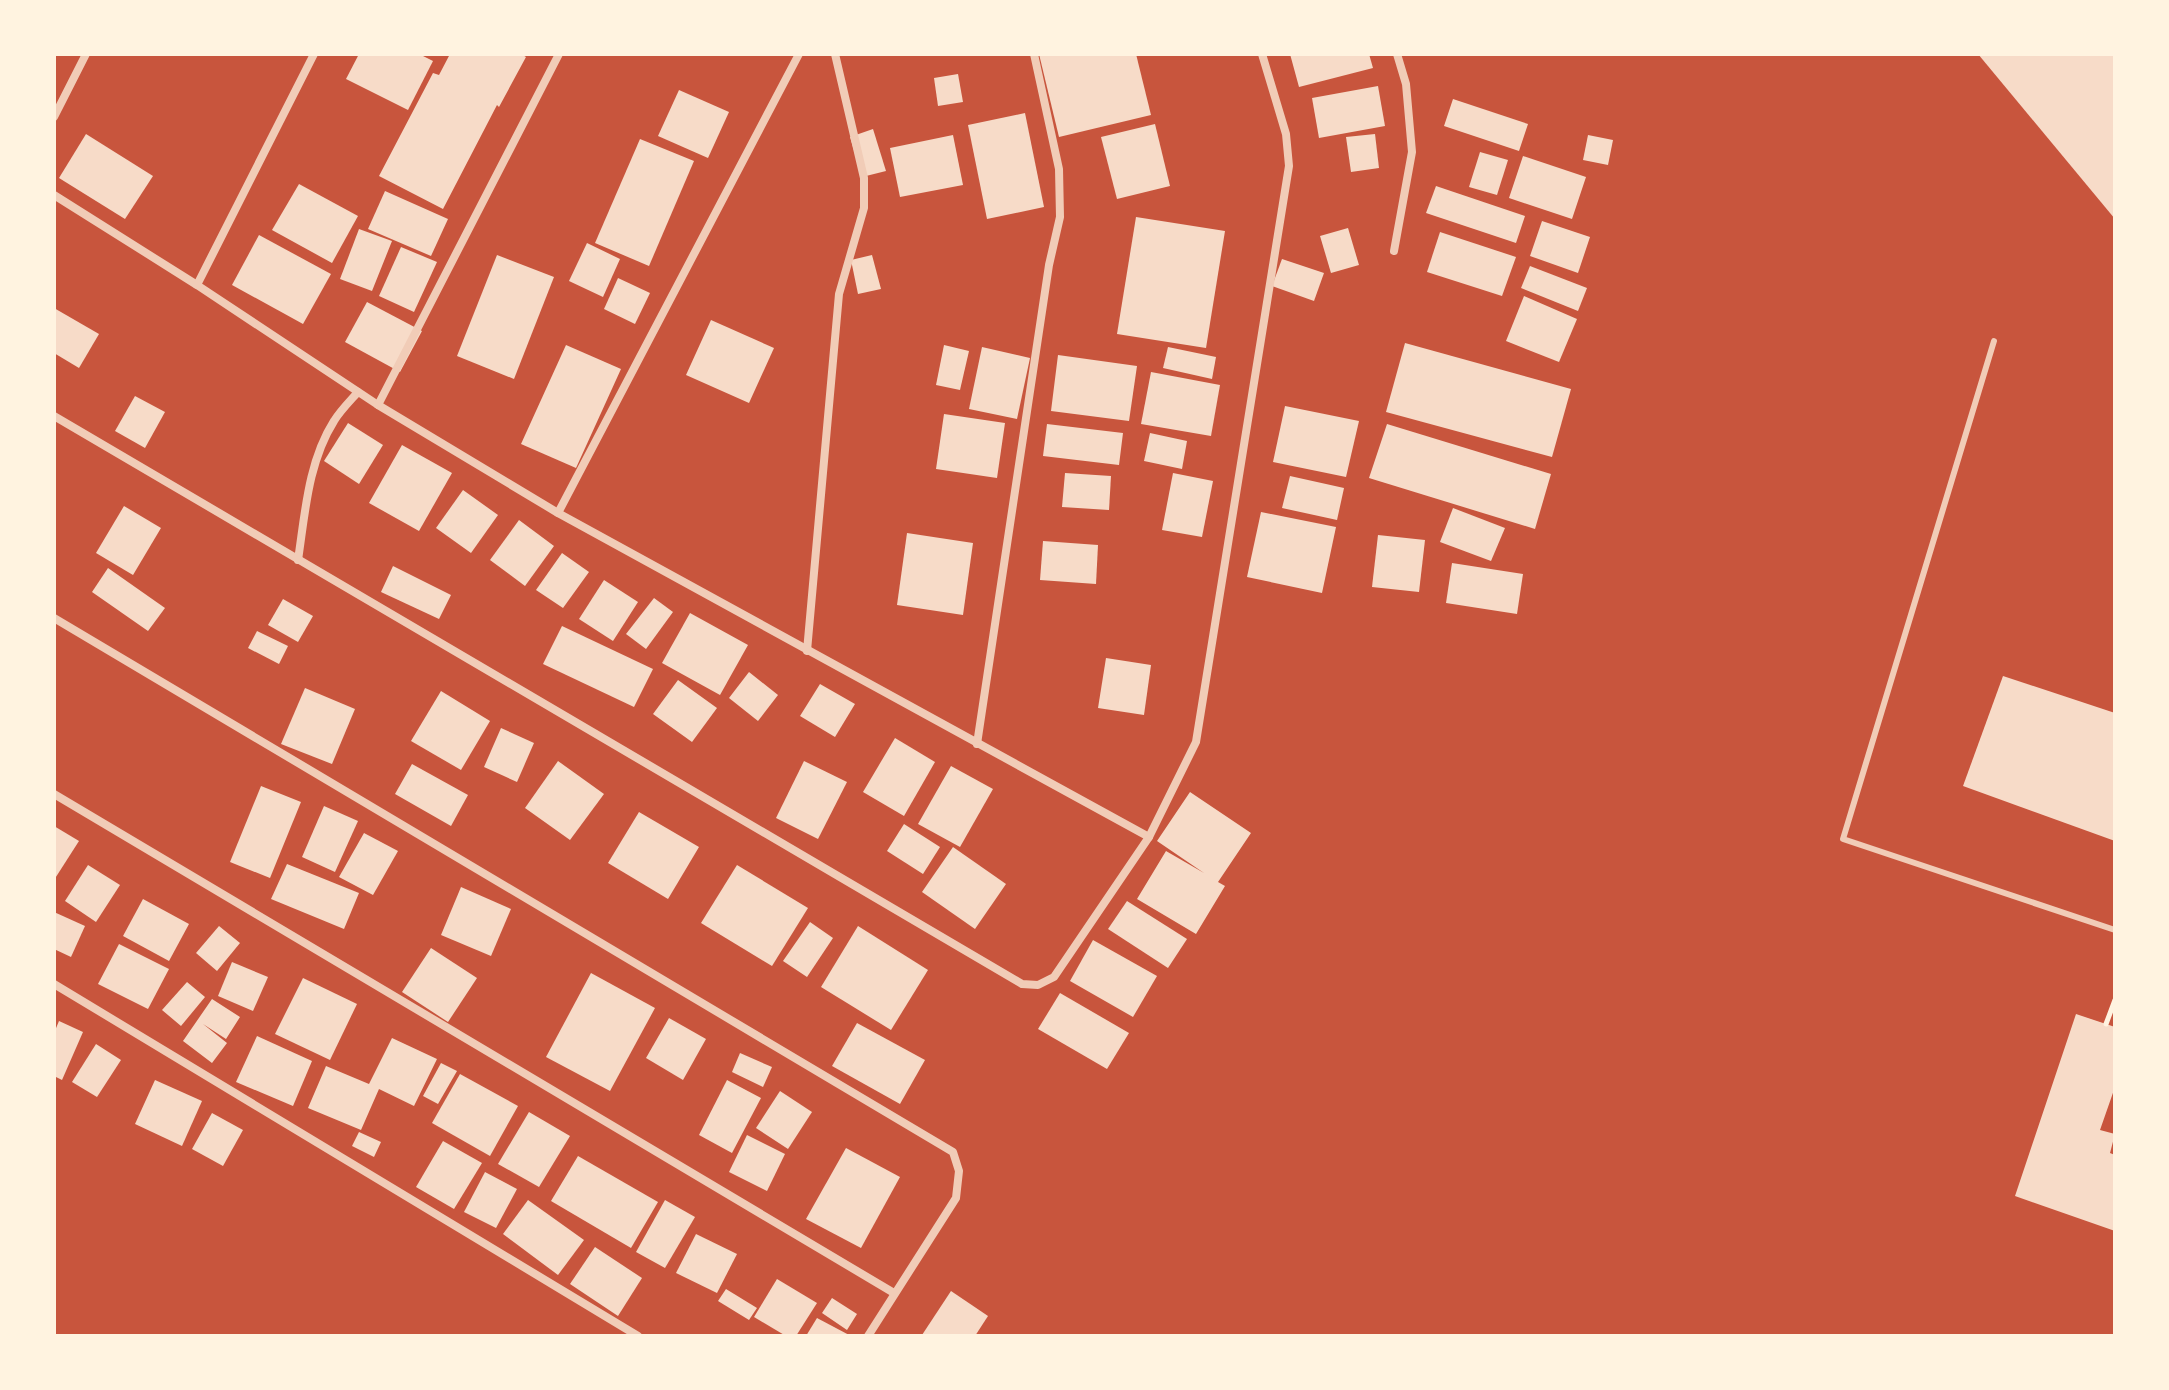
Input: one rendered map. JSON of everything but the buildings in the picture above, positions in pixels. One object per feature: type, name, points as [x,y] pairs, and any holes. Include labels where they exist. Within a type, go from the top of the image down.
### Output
[{"type":"street","points":[[54,117],[86,54]]},
{"type":"street","points":[[197,285],[314,54]]},
{"type":"street","points":[[378,405],[559,54]]},
{"type":"street","points":[[558,513],[799,54]]},
{"type":"street","points":[[807,651],[839,294],[864,208],[864,178],[835,54]]},
{"type":"street","points":[[977,744],[1047,280],[1060,217],[1059,169],[1034,54]]},
{"type":"street","points":[[54,416],[1022,984],[1038,985],[1054,977],[1149,837],[1196,742],[1289,166],[1286,134],[1262,54]]},
{"type":"street","points":[[1394,251],[1412,152],[1406,84],[1397,54]]},
{"type":"street","points":[[54,195],[378,405],[558,513],[1149,837]]},
{"type":"street","points":[[298,560],[316,462],[334,421],[358,392]]},
{"type":"street","points":[[54,618],[953,1152],[959,1171],[956,1198],[868,1336]]},
{"type":"street","points":[[54,794],[894,1293]]},
{"type":"street","points":[[54,984],[638,1336]]},
{"type":"lane","points":[[1994,341],[1843,839],[2115,930]]},
{"type":"path","points":[[2106,1024],[2115,1000]]}]
